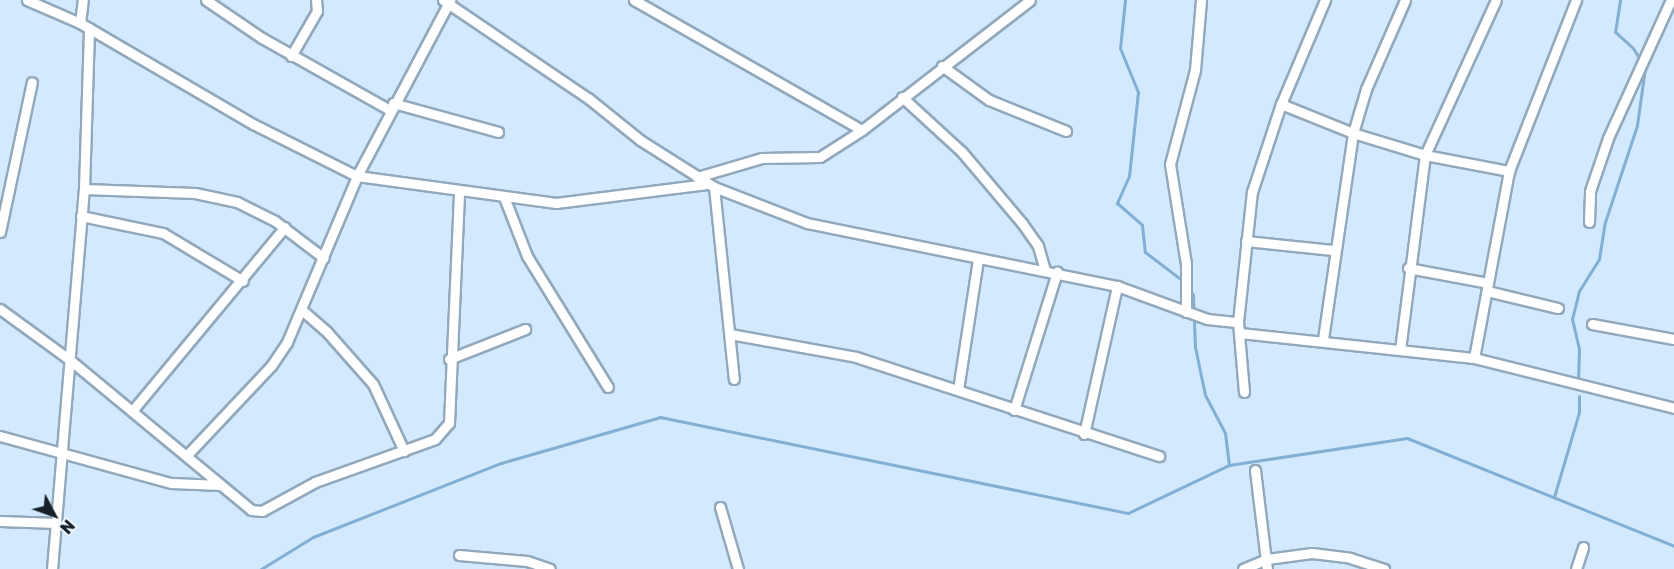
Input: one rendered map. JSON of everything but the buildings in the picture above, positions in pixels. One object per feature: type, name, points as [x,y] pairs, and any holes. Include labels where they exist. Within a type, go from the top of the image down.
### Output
[{"type":"street","points":[[27,0],[84,25],[253,124],[357,176],[459,192],[562,203],[710,185]]},
{"type":"street","points":[[52,569],[84,189],[83,0]]},
{"type":"street","points":[[206,0],[291,56],[391,107],[498,132]]},
{"type":"street","points":[[291,56],[316,11],[316,0]]},
{"type":"street","points":[[634,0],[862,130]]},
{"type":"street","points":[[697,177],[762,158],[820,156],[862,130],[1030,0]]},
{"type":"street","points":[[1186,312],[1186,264],[1170,164],[1195,70],[1201,0]]},
{"type":"street","points":[[1244,392],[1238,322],[1252,192],[1281,104],[1325,0]]},
{"type":"street","points":[[1323,339],[1333,250],[1353,133],[1366,89],[1405,0]]},
{"type":"street","points":[[1400,350],[1408,268],[1425,154],[1496,0]]},
{"type":"street","points":[[1474,358],[1509,171],[1576,0]]},
{"type":"street","points":[[1589,222],[1590,191],[1631,88],[1652,48],[1671,0]]},
{"type":"street","points":[[187,455],[271,366],[303,311],[357,176],[447,1],[710,185],[807,223],[978,259],[1057,272],[1117,286],[1186,312],[1238,322]]},
{"type":"street","points":[[942,66],[988,100],[1066,131]]},
{"type":"street","points":[[0,232],[32,82]]},
{"type":"street","points":[[902,97],[962,152],[1022,223],[1038,246],[1045,270]]},
{"type":"street","points":[[1281,104],[1353,133],[1425,154],[1509,171]]},
{"type":"street","points":[[710,185],[734,379]]},
{"type":"street","points":[[84,189],[209,195],[251,207],[285,227],[324,258]]},
{"type":"street","points":[[0,309],[70,360],[251,510],[262,511],[315,482],[435,439],[449,423],[449,358],[458,268],[459,192]]},
{"type":"street","points":[[504,197],[527,256],[608,387]]},
{"type":"street","points":[[81,216],[163,233],[243,281]]},
{"type":"street","points":[[132,411],[243,281],[285,227]]},
{"type":"street","points":[[1246,241],[1333,250]]},
{"type":"street","points":[[958,390],[978,259]]},
{"type":"street","points":[[1408,268],[1487,287],[1558,308]]},
{"type":"street","points":[[1014,410],[1057,272]]},
{"type":"street","points":[[1084,434],[1117,286]]},
{"type":"street","points":[[303,311],[373,384],[404,451]]},
{"type":"street","points":[[1592,324],[1674,339]]},
{"type":"street","points":[[449,358],[525,329]]},
{"type":"street","points":[[1240,333],[1323,339],[1474,358],[1674,408]]},
{"type":"street","points":[[730,334],[832,351],[958,390],[1084,434],[1159,456]]},
{"type":"street","points":[[0,436],[61,456],[183,485],[221,485]]},
{"type":"street","points":[[1255,470],[1267,564]]},
{"type":"street","points":[[720,507],[738,569]]},
{"type":"street","points":[[0,521],[57,523]]},
{"type":"street","points":[[1576,569],[1583,548]]},
{"type":"street","points":[[1243,569],[1325,554],[1383,569]]},
{"type":"street","points":[[459,555],[527,561],[550,569]]},
{"type":"waterway","points":[[1125,0],[1120,48],[1138,92],[1129,176],[1117,203],[1142,225],[1145,252],[1183,281]]},
{"type":"waterway","points":[[1578,380],[1579,349],[1572,319],[1579,291],[1599,259],[1605,222],[1637,125],[1645,68],[1633,48],[1615,32],[1620,0]]},
{"type":"waterway","points":[[1189,289],[1193,295],[1195,347],[1205,395],[1225,433],[1229,465]]},
{"type":"waterway","points":[[1554,497],[1579,412],[1579,396]]},
{"type":"waterway","points":[[261,569],[313,537],[501,463],[660,417],[1128,513],[1229,465],[1407,438],[1674,546]]}]
